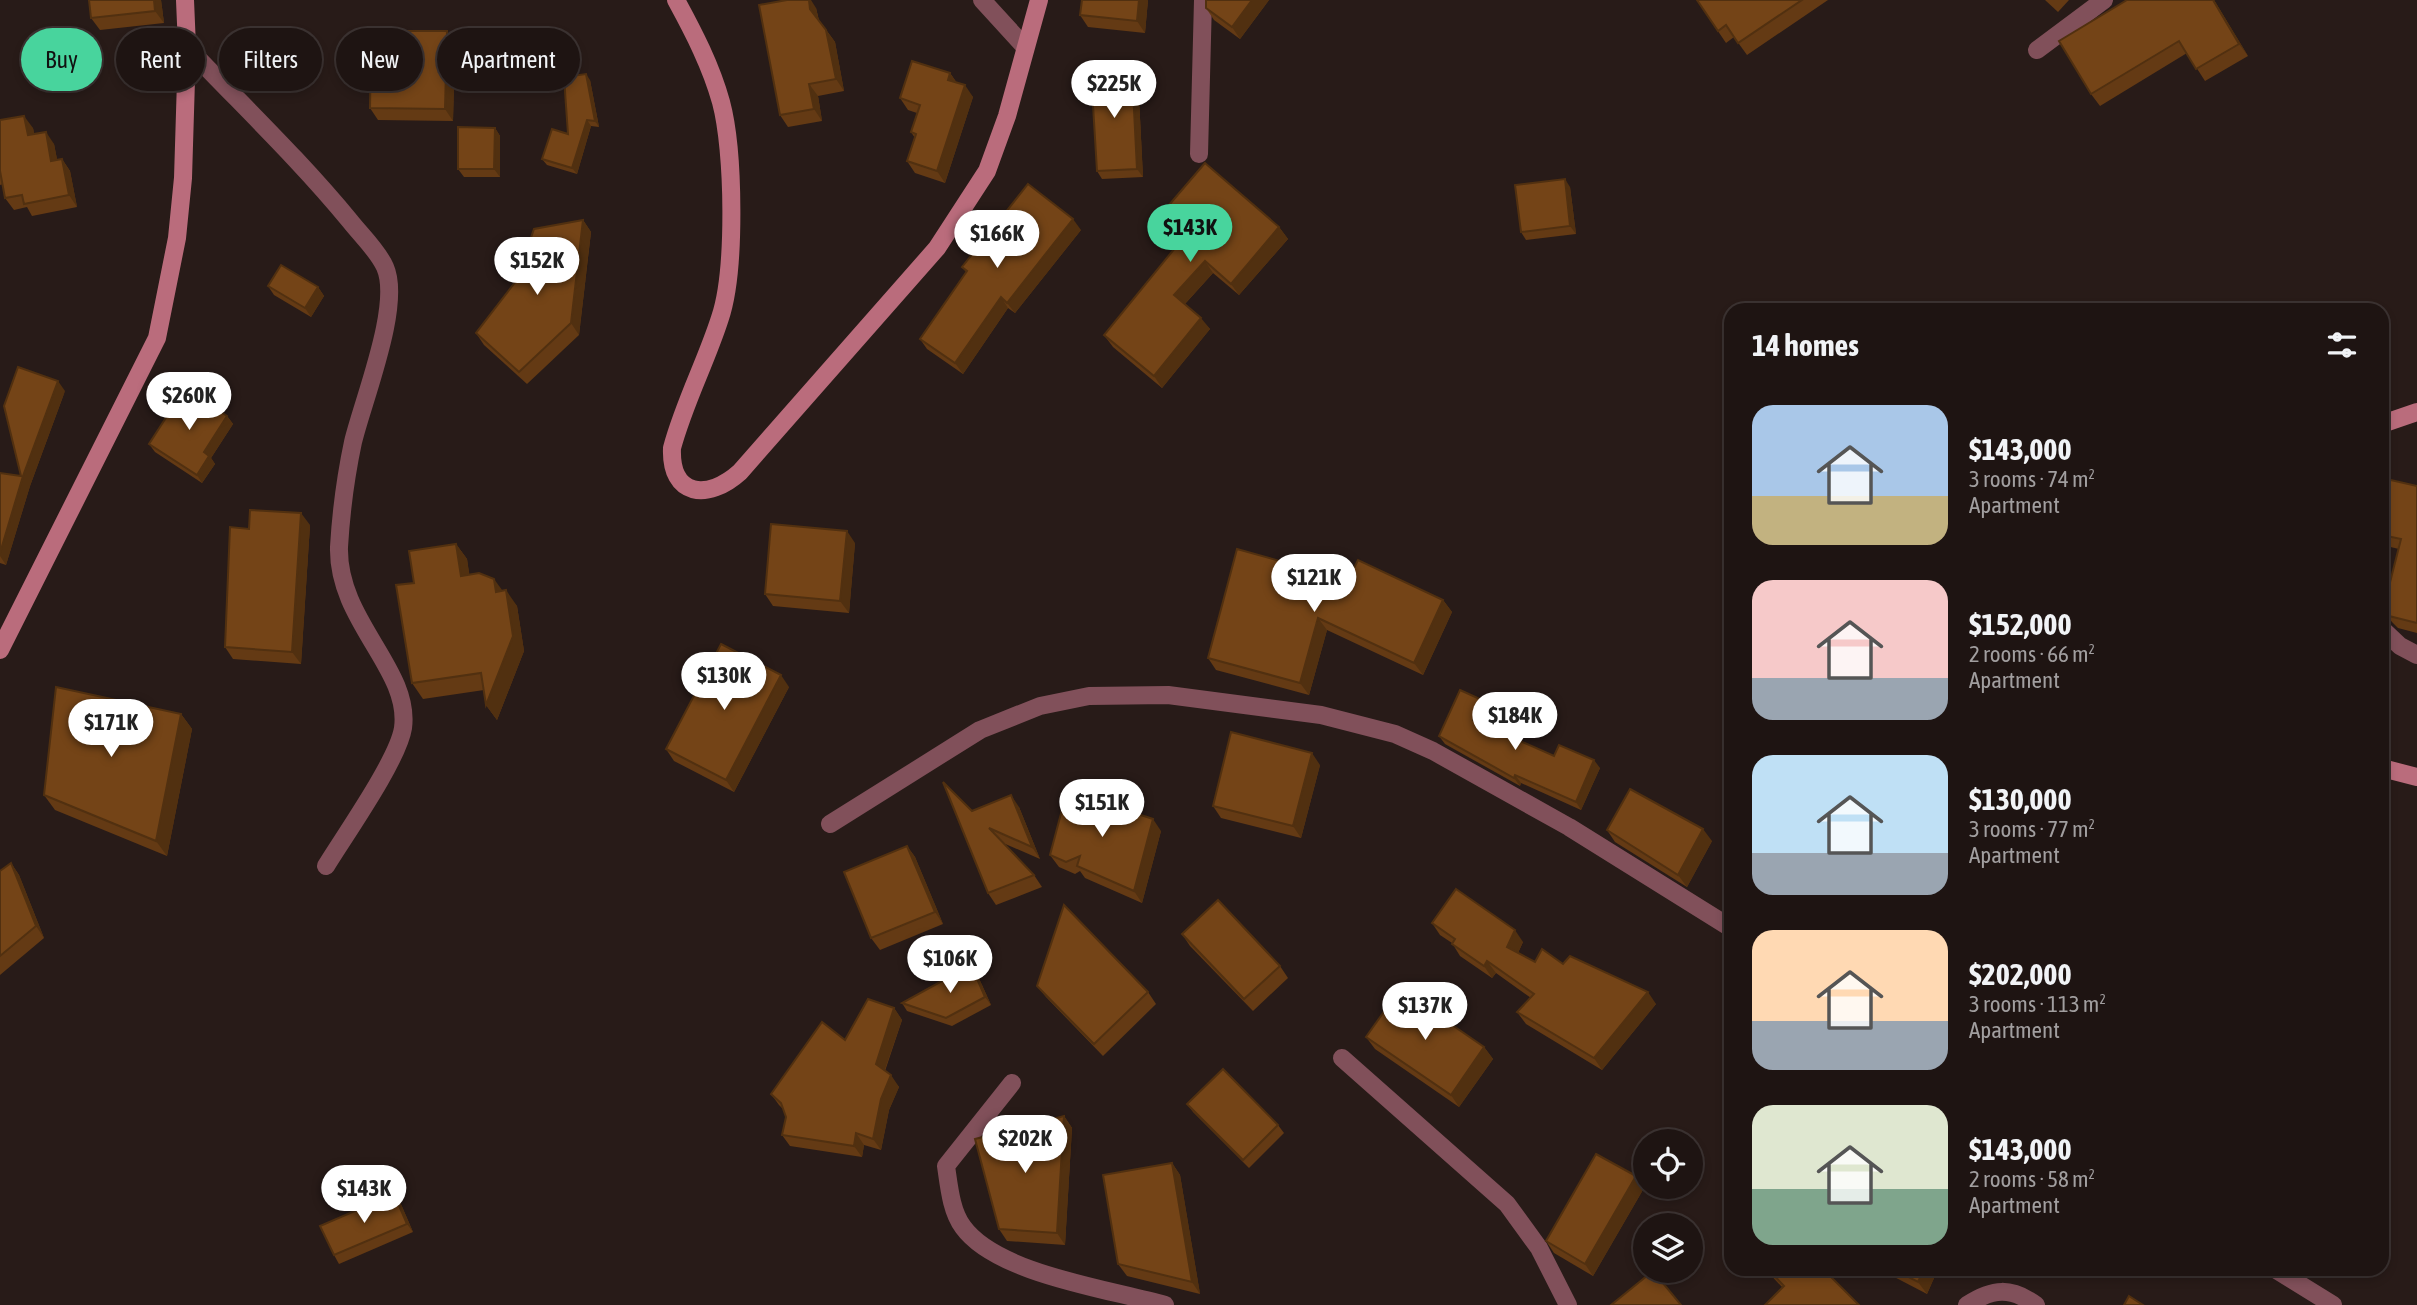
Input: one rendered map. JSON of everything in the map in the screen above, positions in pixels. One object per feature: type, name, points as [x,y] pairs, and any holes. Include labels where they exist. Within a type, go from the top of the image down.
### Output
[{"type":"street","points":[[185,0],[186,28]]},
{"type":"street","points":[[676,0],[699,43],[722,104],[730,173],[731,256],[721,316],[672,448],[671,466],[677,478],[699,492],[714,491],[740,472],[937,248],[987,171],[1007,116],[1024,46],[1039,0]]},
{"type":"street","points":[[982,0],[1024,46]]},
{"type":"street","points":[[1199,154],[1202,0]]},
{"type":"street","points":[[2037,50],[2104,0]]},
{"type":"street","points":[[205,66],[306,171],[386,267],[390,295],[383,336],[353,443],[340,547],[346,596],[398,688],[403,709],[402,730],[381,775],[326,866]]},
{"type":"street","points":[[0,650],[157,338],[177,239],[183,177],[186,91]]},
{"type":"street","points":[[2389,422],[2417,412]]},
{"type":"street","points":[[2389,636],[2400,646],[2417,655]]},
{"type":"street","points":[[830,824],[980,730],[1040,706],[1090,696],[1168,695],[1321,715],[1395,734],[1433,751],[1569,827],[1724,924]]},
{"type":"street","points":[[2389,770],[2417,777]]},
{"type":"street","points":[[1342,1058],[1507,1204],[1539,1248],[1568,1305]]},
{"type":"street","points":[[1012,1083],[946,1166],[950,1195],[961,1226],[980,1246],[1007,1262],[1165,1305]]},
{"type":"street","points":[[2286,1276],[2333,1305]]},
{"type":"street","points":[[1967,1305],[1989,1293],[2005,1290],[2021,1295],[2036,1305]]},
{"type":"building","points":[[89,0],[154,0],[155,11],[91,18]]},
{"type":"building","points":[[787,0],[809,0],[810,9],[826,30],[836,79],[809,84],[814,109],[780,115],[759,5]]},
{"type":"building","points":[[1082,0],[1139,0],[1137,21],[1080,15]]},
{"type":"building","points":[[1206,0],[1252,0],[1232,27],[1206,8]]},
{"type":"building","points":[[1697,0],[1802,0],[1738,43],[1726,25],[1718,31]]},
{"type":"building","points":[[2127,0],[2213,0],[2239,44],[2196,69],[2179,41],[2091,94],[2059,41]]},
{"type":"building","points":[[423,31],[437,31],[437,91],[445,91],[445,109],[370,108],[370,91],[423,91]]},
{"type":"building","points":[[912,61],[950,73],[948,80],[965,85],[937,171],[907,161],[916,134],[911,132],[920,105],[900,98]]},
{"type":"building","points":[[1132,70],[1137,169],[1097,171],[1091,72]]},
{"type":"building","points":[[586,74],[595,121],[587,120],[572,168],[542,159],[552,129],[568,134],[565,91],[580,91],[580,75]]},
{"type":"building","points":[[24,116],[28,135],[46,132],[51,161],[62,159],[69,195],[24,204],[22,195],[5,198],[0,171],[0,120]]},
{"type":"building","points":[[458,127],[495,128],[494,169],[458,169]]},
{"type":"building","points":[[1205,163],[1279,227],[1231,284],[1205,261],[1174,295],[1201,318],[1154,376],[1104,335],[1175,248],[1151,226]]},
{"type":"building","points":[[1565,179],[1570,226],[1521,232],[1515,185]]},
{"type":"building","points":[[1028,184],[1073,219],[1007,303],[1001,297],[955,363],[920,339],[967,271],[962,267]]},
{"type":"building","points":[[583,220],[571,323],[519,372],[476,333],[516,281],[534,229]]},
{"type":"building","points":[[281,265],[318,287],[305,308],[268,286]]},
{"type":"building","points":[[18,367],[58,381],[23,476],[0,553],[0,473],[21,476],[4,406]]},
{"type":"building","points":[[182,393],[190,399],[193,393],[227,416],[204,452],[209,456],[197,475],[149,444]]},
{"type":"building","points":[[2389,480],[2417,486],[2417,623],[2389,616],[2389,586],[2401,539],[2389,536]]},
{"type":"building","points":[[250,510],[301,513],[292,652],[225,647],[230,527],[249,529]]},
{"type":"building","points":[[771,524],[847,531],[840,601],[765,594]]},
{"type":"building","points":[[456,544],[461,576],[479,573],[494,579],[496,592],[506,590],[513,636],[486,705],[481,673],[412,683],[396,585],[414,583],[409,551]]},
{"type":"building","points":[[1237,549],[1348,580],[1358,560],[1443,600],[1414,663],[1318,618],[1300,683],[1208,658]]},
{"type":"building","points":[[721,644],[781,675],[726,780],[666,749]]},
{"type":"building","points":[[56,687],[181,714],[156,841],[44,795]]},
{"type":"building","points":[[1460,690],[1482,700],[1473,720],[1554,756],[1559,745],[1594,760],[1576,802],[1515,775],[1514,778],[1439,736]]},
{"type":"building","points":[[1231,732],[1312,753],[1293,826],[1213,806]]},
{"type":"building","points":[[943,782],[972,811],[1011,795],[1032,847],[989,828],[1034,875],[988,893]]},
{"type":"building","points":[[1630,789],[1703,829],[1678,875],[1607,830]]},
{"type":"building","points":[[1067,791],[1153,819],[1134,891],[1077,866],[1080,856],[1066,862],[1050,855]]},
{"type":"building","points":[[907,846],[935,912],[871,938],[844,872]]},
{"type":"building","points":[[11,863],[36,926],[0,956],[0,871]]},
{"type":"building","points":[[1456,889],[1515,930],[1507,947],[1535,962],[1542,949],[1563,964],[1570,956],[1648,992],[1594,1058],[1517,1012],[1534,994],[1487,961],[1484,966],[1452,944],[1455,939],[1432,923]]},
{"type":"building","points":[[1218,900],[1280,966],[1244,999],[1182,934]]},
{"type":"building","points":[[1064,905],[1148,992],[1094,1044],[1037,986]]},
{"type":"building","points":[[971,965],[985,997],[946,1018],[902,1003]]},
{"type":"building","points":[[1400,989],[1484,1047],[1451,1095],[1366,1037]]},
{"type":"building","points":[[868,999],[894,1008],[876,1064],[891,1075],[881,1099],[873,1139],[856,1133],[854,1146],[782,1135],[786,1117],[781,1103],[771,1094],[822,1022],[845,1040]]},
{"type":"building","points":[[1223,1069],[1278,1125],[1243,1160],[1187,1104]]},
{"type":"building","points":[[1064,1116],[1057,1233],[999,1229],[975,1139]]},
{"type":"building","points":[[1596,1154],[1633,1174],[1633,1181],[1585,1264],[1546,1241]]},
{"type":"building","points":[[1172,1163],[1192,1282],[1118,1264],[1103,1175]]},
{"type":"building","points":[[394,1194],[407,1224],[334,1255],[320,1226]]},
{"type":"building","points":[[1775,1276],[1830,1276],[1859,1305],[1765,1305],[1784,1286]]},
{"type":"building","points":[[1906,1276],[1921,1276],[1918,1282]]},
{"type":"building","points":[[1638,1283],[1663,1283],[1681,1305],[1611,1305]]},
{"type":"building","points":[[2129,1296],[2143,1305],[2124,1305]]}]
